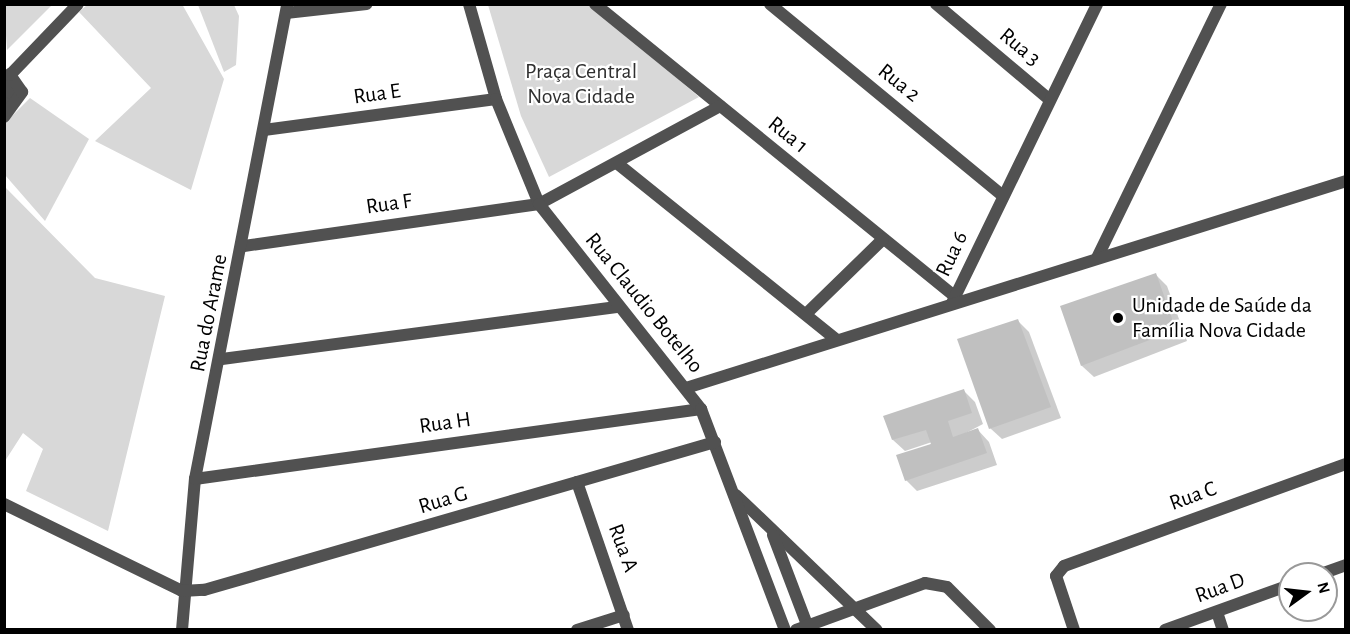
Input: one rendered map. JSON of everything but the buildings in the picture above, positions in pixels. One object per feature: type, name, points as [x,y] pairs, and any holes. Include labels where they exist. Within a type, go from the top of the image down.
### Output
[{"type":"street","points":[[7,72],[78,4]]},
{"type":"street","points":[[286,9],[366,4]]},
{"type":"street","name":"Rua Claudio Botelho","points":[[469,4],[496,99],[539,204],[617,307],[701,409],[736,495],[785,630]]},
{"type":"street","name":"Rua 1","points":[[595,4],[883,239],[953,300]]},
{"type":"street","name":"Rua 2","points":[[770,4],[1002,195]]},
{"type":"street","name":"Rua 3","points":[[936,4],[1050,99]]},
{"type":"street","name":"Rua 6","points":[[686,388],[953,300],[1002,195],[1097,4]]},
{"type":"street","points":[[1097,258],[1221,4]]},
{"type":"street","name":"Rua do Arame","points":[[182,630],[182,591],[195,479],[244,246],[286,9]]},
{"type":"street","points":[[4,101],[11,93],[7,72]]},
{"type":"street","points":[[4,117],[22,92],[7,72]]},
{"type":"street","name":"Rua E","points":[[264,130],[496,99]]},
{"type":"street","name":"Rua F","points":[[244,246],[539,204],[618,164],[720,106]]},
{"type":"street","points":[[618,164],[836,339]]},
{"type":"street","points":[[953,300],[1346,181]]},
{"type":"street","points":[[806,314],[883,239]]},
{"type":"street","points":[[222,358],[617,307]]},
{"type":"street","name":"Rua H","points":[[195,479],[701,409]]},
{"type":"street","name":"Rua G","points":[[182,591],[255,578],[715,442]]},
{"type":"street","name":"Rua C","points":[[1074,630],[1057,571],[1346,464]]},
{"type":"street","name":"Rua A","points":[[577,482],[628,630]]},
{"type":"street","points":[[736,495],[877,630]]},
{"type":"street","points":[[4,504],[182,591]]},
{"type":"street","points":[[772,531],[804,628],[854,606],[936,583],[990,630]]},
{"type":"street","name":"Rua D","points":[[1165,630],[1278,589]]},
{"type":"street","points":[[1216,612],[1223,630]]},
{"type":"street","points":[[577,630],[624,615]]},
{"type":"green space","points":[[5,4],[52,5],[7,50]]},
{"type":"green space","points":[[182,4],[224,79],[191,190],[95,141],[151,88],[79,12],[87,5]]},
{"type":"green space","points":[[198,5],[234,5],[239,16],[236,65],[224,72]]},
{"type":"green space","name":"Praça Central Nova Cidade","points":[[488,5],[592,5],[699,97],[549,177],[521,116]]},
{"type":"green space","points":[[30,98],[89,139],[45,221],[5,175],[4,124]]},
{"type":"green space","points":[[5,187],[95,278],[165,296],[108,531],[26,491],[43,449],[23,433],[5,461]]},
{"type":"place","name":"Unidade de Saúde da Família Nova Cidade","points":[[1118,318]]}]
